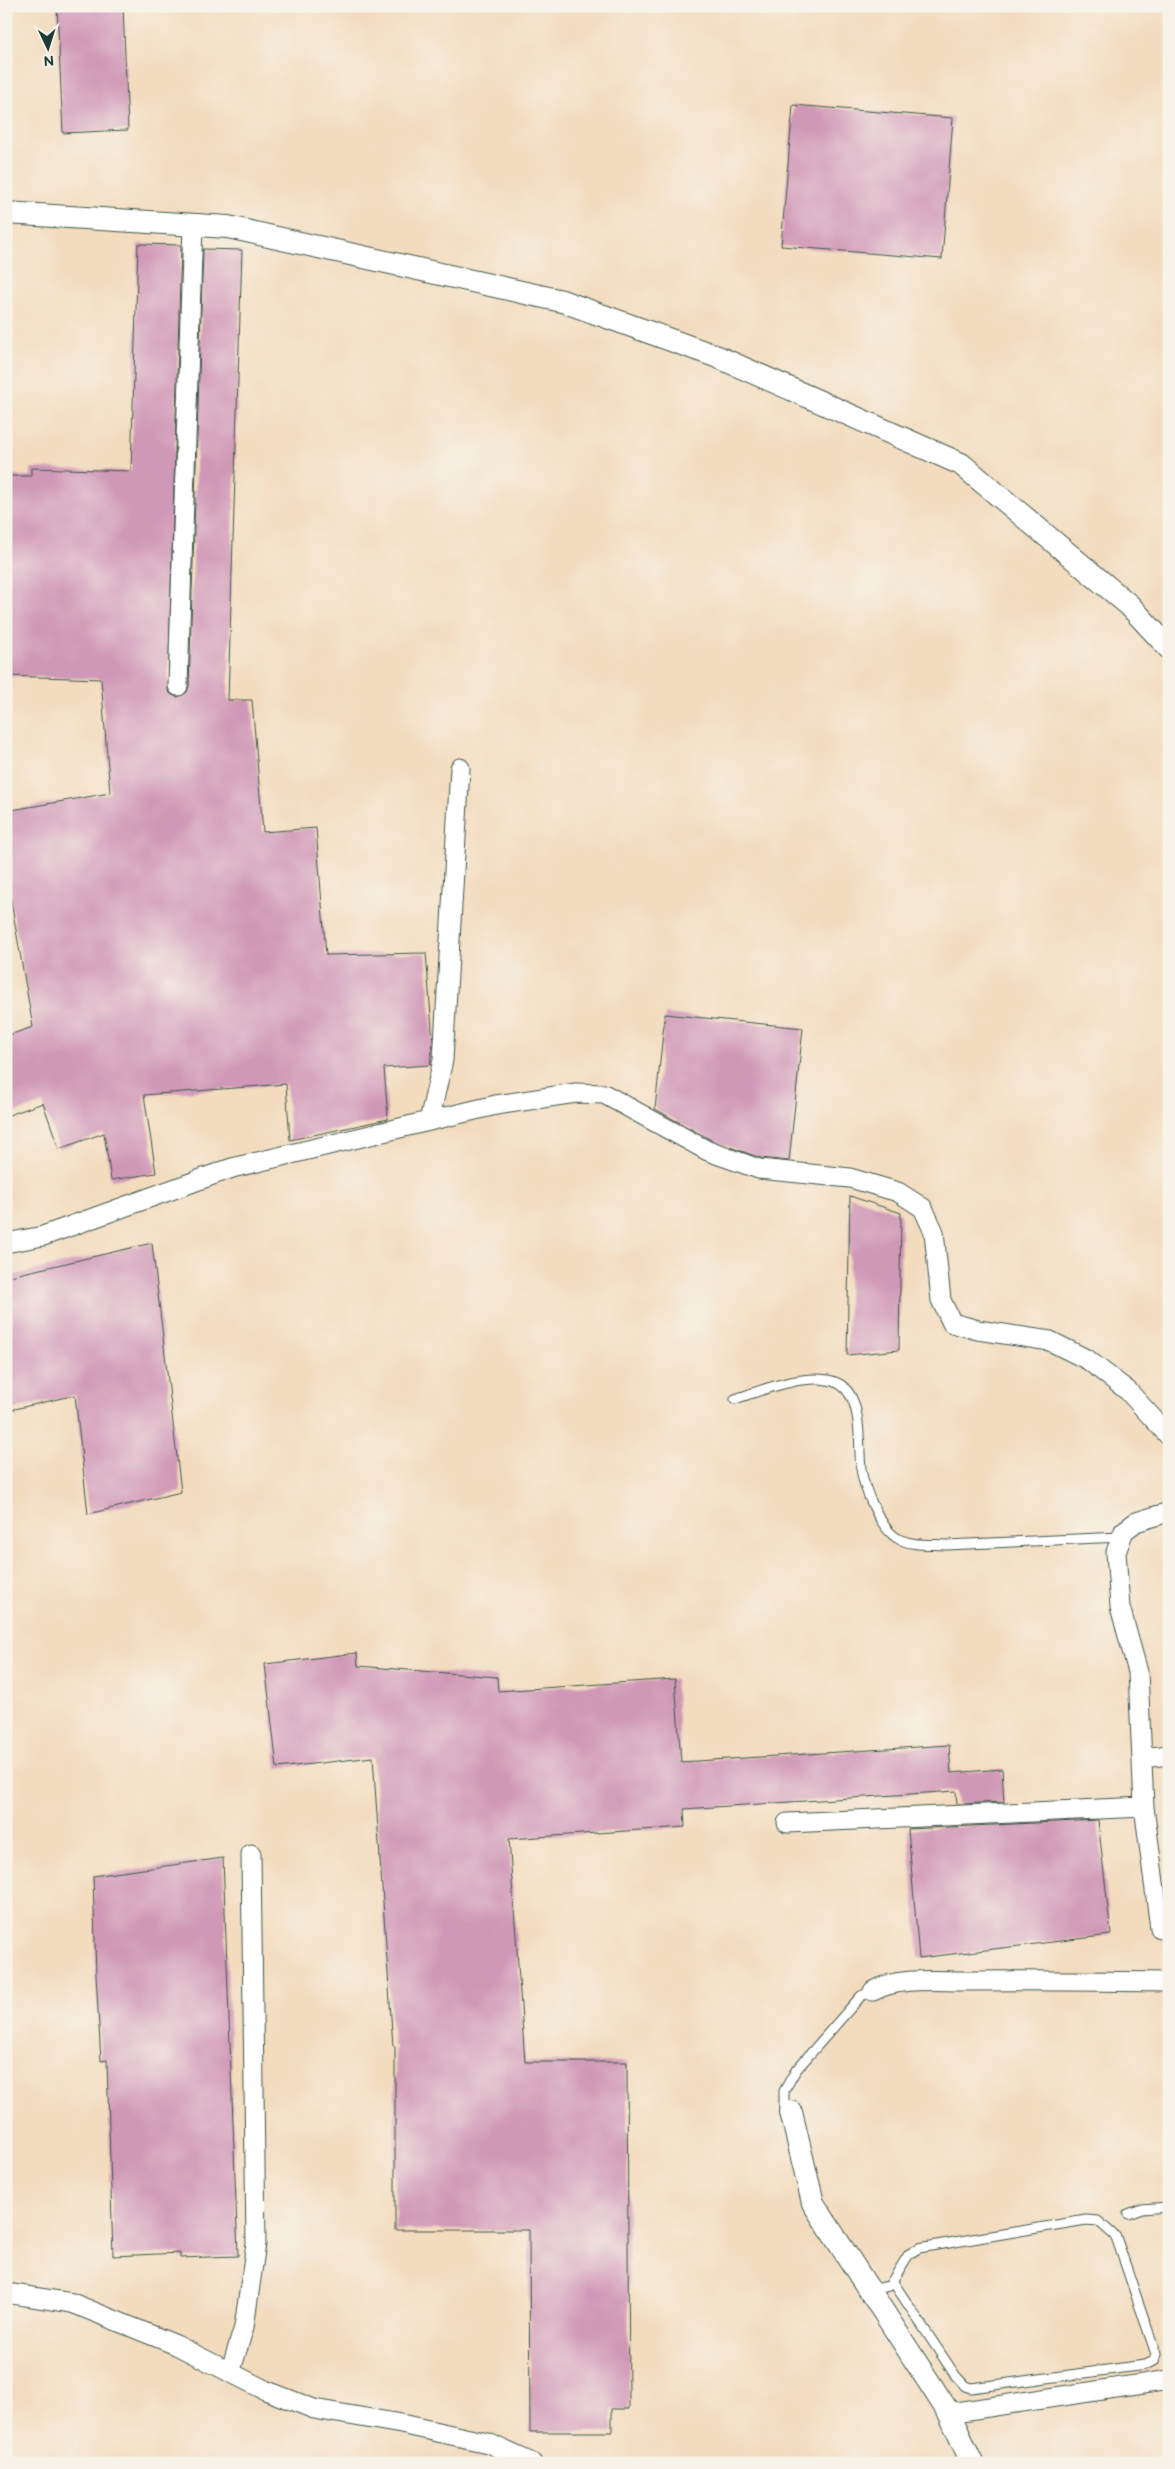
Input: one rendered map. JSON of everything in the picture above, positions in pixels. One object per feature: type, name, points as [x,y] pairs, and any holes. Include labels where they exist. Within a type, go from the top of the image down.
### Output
[{"type":"street","points":[[6,214],[228,227],[562,301],[718,357],[961,464],[1129,606],[1169,648]]},
{"type":"street","points":[[178,686],[193,224]]},
{"type":"street","points":[[429,1121],[443,1060],[460,768]]},
{"type":"street","points":[[6,1243],[43,1236],[232,1168],[496,1105],[576,1093],[604,1094],[708,1151],[759,1169],[850,1178],[898,1192],[923,1208],[934,1232],[941,1300],[952,1323],[978,1330],[1050,1341],[1088,1360],[1128,1391],[1169,1436]]},
{"type":"street","points":[[1160,1928],[1144,1807],[1138,1672],[1120,1607],[1116,1552],[1124,1531],[1136,1522],[1169,1512]]},
{"type":"street","points":[[1142,1758],[1169,1755]]},
{"type":"street","points":[[787,1823],[1144,1807]]},
{"type":"street","points":[[230,2373],[244,2327],[256,2244],[251,1854]]},
{"type":"street","points":[[873,1991],[891,1984],[924,1981],[1169,1982]]},
{"type":"street","points":[[791,2112],[813,2203],[949,2414],[972,2463]]},
{"type":"street","points":[[6,2292],[72,2303],[176,2345],[265,2390],[314,2409],[401,2424],[488,2443],[532,2463]]},
{"type":"street","points":[[949,2414],[1169,2380]]},
{"type":"lane","points":[[735,1399],[781,1384],[810,1381],[835,1382],[846,1389],[856,1411],[861,1471],[875,1510],[889,1532],[898,1540],[921,1544],[946,1545],[1121,1537]]},
{"type":"lane","points":[[791,2112],[784,2104],[784,2091],[796,2070],[861,1996],[873,1991]]},
{"type":"lane","points":[[1128,2214],[1142,2209],[1166,2207],[1169,2209]]},
{"type":"lane","points":[[868,2290],[890,2286],[909,2254],[919,2248],[1086,2220],[1098,2221],[1116,2238],[1156,2354],[1154,2361],[1145,2365],[971,2388],[965,2386],[954,2376],[893,2282]]},
{"type":"building","points":[[57,6],[123,6],[128,130],[63,133]]},
{"type":"building","points":[[793,105],[953,118],[942,259],[781,246]]},
{"type":"building","points":[[138,244],[181,245],[168,691],[178,697],[187,692],[189,686],[203,249],[242,250],[228,700],[252,700],[263,832],[316,828],[326,955],[426,953],[433,1042],[430,1065],[384,1068],[388,1119],[290,1140],[286,1084],[144,1095],[156,1173],[111,1180],[104,1133],[59,1149],[43,1103],[6,1116],[6,1036],[33,1027],[6,873],[6,811],[110,793],[101,679],[6,676],[6,476],[31,476],[31,468],[131,471]]},
{"type":"building","points":[[665,1014],[803,1028],[789,1161],[761,1158],[713,1141],[655,1109]]},
{"type":"building","points":[[850,1196],[901,1213],[899,1350],[847,1355]]},
{"type":"building","points":[[152,1243],[181,1492],[88,1514],[75,1395],[6,1411],[6,1277]]},
{"type":"building","points":[[357,1653],[358,1666],[497,1677],[498,1691],[675,1679],[681,1762],[949,1745],[951,1773],[1002,1769],[1004,1802],[957,1804],[956,1791],[684,1809],[685,1827],[509,1839],[525,2062],[627,2062],[629,2409],[612,2409],[612,2432],[530,2432],[529,2230],[395,2230],[395,2046],[393,2046],[373,1757],[277,1768],[265,1664]]},
{"type":"building","points":[[1098,1820],[1111,1935],[919,1958],[908,1829]]},
{"type":"building","points":[[223,1858],[238,2256],[180,2258],[180,2253],[113,2256],[107,2060],[101,2061],[93,1876]]}]
